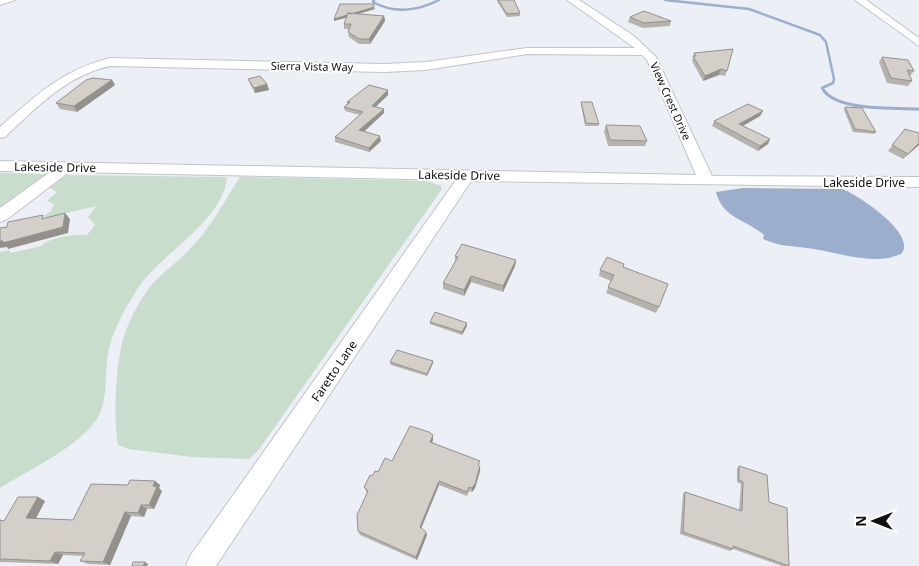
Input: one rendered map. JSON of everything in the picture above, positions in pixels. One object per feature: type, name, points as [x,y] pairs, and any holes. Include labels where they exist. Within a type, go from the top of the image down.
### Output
[{"type":"street","points":[[0,2],[10,0]]},
{"type":"street","name":"View Crest Drive","points":[[572,0],[630,38],[646,52],[657,67],[706,180]]},
{"type":"street","points":[[860,0],[919,43]]},
{"type":"street","name":"Sierra Vista Way","points":[[0,134],[64,78],[89,66],[110,62],[398,67],[445,63],[527,50],[646,52]]},
{"type":"street","name":"Lakeside Drive","points":[[0,166],[706,180],[919,182]]},
{"type":"street","points":[[0,216],[66,167]]},
{"type":"street","name":"Faretto Lane","points":[[200,566],[467,175]]},
{"type":"green space","points":[[0,173],[48,174],[0,210]]},
{"type":"green space","points":[[64,175],[227,177],[224,192],[206,220],[143,281],[124,311],[109,347],[105,394],[96,421],[69,446],[0,488],[0,252],[9,250],[11,253],[41,246],[51,240],[63,237],[87,235],[95,225],[88,217],[96,206],[47,218],[43,217],[51,211],[54,204],[47,201],[57,192],[48,187]]},
{"type":"green space","points":[[240,177],[427,181],[441,186],[442,189],[258,451],[249,459],[191,457],[128,449],[118,445],[116,434],[117,377],[123,339],[130,320],[152,285],[198,241]]},
{"type":"water","points":[[743,188],[842,189],[850,192],[884,216],[894,226],[904,246],[901,254],[890,258],[866,259],[774,243],[763,239],[764,235],[736,218],[724,208],[716,192]]},
{"type":"building","points":[[498,0],[514,0],[520,13],[507,14]]},
{"type":"building","points":[[340,4],[374,4],[374,7],[351,14],[348,13],[334,19]]},
{"type":"building","points":[[644,11],[671,21],[644,23],[630,17]]},
{"type":"building","points":[[348,13],[384,16],[369,39],[359,39],[348,32],[351,24],[344,24]]},
{"type":"building","points":[[733,49],[727,71],[721,69],[705,76],[693,56],[696,56],[694,53]]},
{"type":"building","points":[[882,57],[908,60],[914,71],[907,70],[912,81],[891,78]]},
{"type":"building","points":[[260,76],[267,84],[254,88],[248,79]]},
{"type":"building","points":[[93,78],[112,80],[74,106],[56,103],[86,80]]},
{"type":"building","points":[[369,85],[388,90],[372,106],[384,109],[359,130],[380,136],[369,148],[335,137],[363,112],[344,107],[350,102],[347,102]]},
{"type":"building","points":[[581,102],[592,102],[599,124],[586,123]]},
{"type":"building","points":[[748,104],[763,111],[739,124],[770,139],[760,146],[714,121]]},
{"type":"building","points":[[845,107],[862,108],[876,132],[855,129]]},
{"type":"building","points":[[606,125],[640,126],[647,141],[610,140]]},
{"type":"building","points":[[905,129],[919,133],[919,143],[908,154],[892,145]]},
{"type":"building","points":[[65,213],[63,227],[3,243],[3,241],[0,241],[0,228],[7,227],[8,222],[43,215],[42,219]]},
{"type":"building","points":[[462,244],[516,260],[503,286],[471,276],[464,290],[443,283],[458,257],[455,256]]},
{"type":"building","points":[[607,257],[624,264],[623,267],[668,284],[659,307],[608,287],[614,275],[600,270]]},
{"type":"building","points":[[435,312],[467,323],[462,332],[430,322]]},
{"type":"building","points":[[397,350],[433,361],[427,374],[390,362]]},
{"type":"building","points":[[410,426],[433,435],[430,442],[480,461],[475,484],[472,488],[469,487],[467,492],[439,481],[420,527],[426,532],[416,557],[358,531],[357,515],[368,491],[364,487],[370,475],[372,476],[375,471],[378,472],[385,458],[392,461]]},
{"type":"building","points":[[739,466],[767,475],[769,502],[787,508],[789,566],[733,546],[733,549],[683,532],[685,492],[742,511],[743,482],[739,480]]},
{"type":"building","points":[[130,480],[155,481],[153,486],[157,487],[149,505],[141,505],[138,513],[125,512],[103,562],[80,561],[85,553],[55,552],[50,561],[0,559],[0,520],[4,521],[18,497],[38,497],[26,518],[73,520],[91,484],[128,485]]},
{"type":"building","points":[[133,562],[145,562],[143,566],[132,566]]},
{"type":"waterway","points":[[374,0],[373,2],[381,6],[398,10],[423,7],[439,0]]},
{"type":"waterway","points":[[665,0],[749,9],[820,35],[826,42],[834,79],[833,83],[822,88],[825,91]]},
{"type":"waterway","points":[[825,91],[842,102],[855,105],[919,109]]}]
